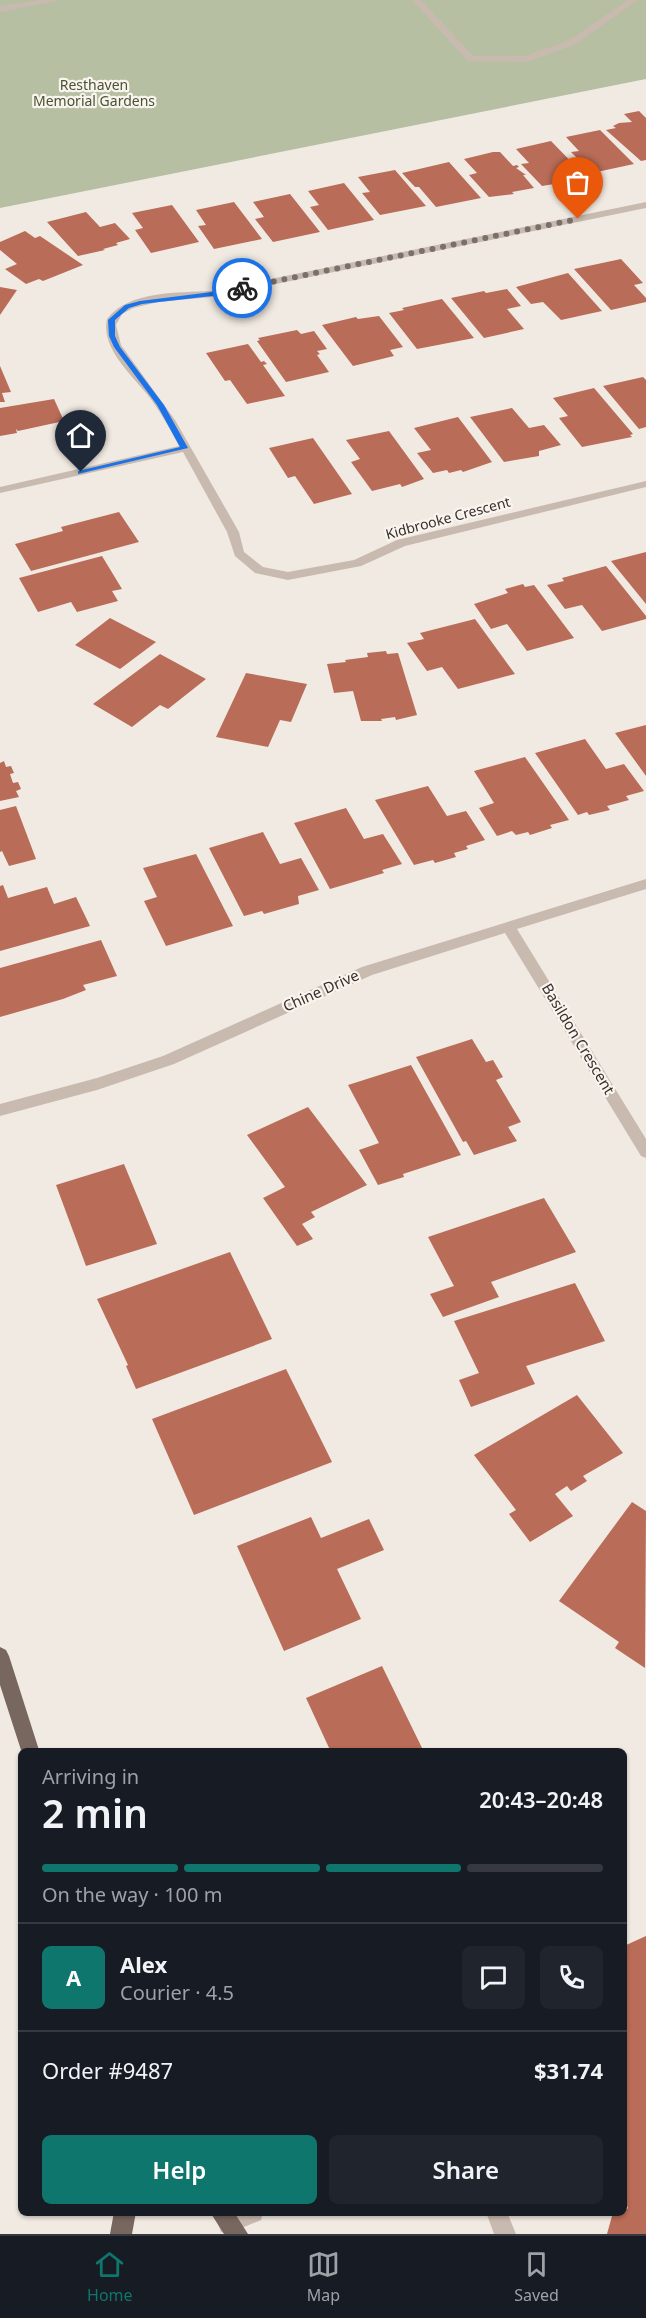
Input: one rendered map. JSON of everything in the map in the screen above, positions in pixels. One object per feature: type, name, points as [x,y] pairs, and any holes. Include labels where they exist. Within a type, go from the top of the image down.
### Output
[{"type":"main road","points":[[0,1656],[29,1748]]},
{"type":"main road","points":[[121,2234],[124,2216]]},
{"type":"street","points":[[0,9],[57,0]]},
{"type":"street","points":[[416,0],[471,59],[526,59],[572,43],[634,0]]},
{"type":"street","name":"Kidbrooke Crescent","points":[[646,205],[212,294],[142,302],[127,306],[112,320],[112,336],[128,364],[144,381],[160,405],[233,532],[240,553],[259,570],[288,576],[357,563],[401,543],[646,483]]},
{"type":"street","points":[[0,490],[184,448]]},
{"type":"street","name":"Chine Drive","points":[[0,1110],[142,1070],[193,1050],[337,983],[508,926],[646,884]]},
{"type":"street","name":"Basildon Crescent","points":[[508,926],[646,1152]]},
{"type":"street","points":[[229,2224],[245,2216]]},
{"type":"street","points":[[498,2216],[505,2234]]},
{"type":"green space","name":"Resthaven Memorial Gardens","points":[[0,0],[646,0],[646,79],[0,208]]},
{"type":"building","points":[[639,111],[646,118],[646,160],[641,161],[606,130],[616,128],[613,126],[619,123],[632,122],[624,114]]},
{"type":"building","points":[[600,130],[634,164],[592,173],[571,152],[579,151],[566,137]]},
{"type":"building","points":[[551,141],[586,177],[585,179],[542,186],[521,164],[529,163],[516,149]]},
{"type":"building","points":[[500,152],[513,166],[517,165],[519,167],[516,168],[526,175],[523,175],[534,188],[512,192],[514,194],[489,197],[469,175],[477,173],[464,159]]},
{"type":"building","points":[[449,162],[481,198],[436,207],[419,187],[415,187],[402,173]]},
{"type":"building","points":[[395,170],[426,206],[380,215],[362,193],[370,192],[358,177]]},
{"type":"building","points":[[344,183],[374,220],[328,230],[310,207],[319,205],[308,191]]},
{"type":"building","points":[[290,194],[320,232],[273,242],[255,219],[264,217],[253,202]]},
{"type":"building","points":[[234,202],[262,239],[214,249],[198,226],[206,225],[196,210]]},
{"type":"building","points":[[172,205],[199,242],[151,253],[135,230],[143,228],[132,213]]},
{"type":"building","points":[[86,212],[100,227],[115,223],[130,239],[103,249],[105,250],[78,256],[47,222]]},
{"type":"building","points":[[25,231],[35,238],[40,236],[83,265],[43,281],[39,279],[26,284],[5,269],[17,264],[0,250],[0,242]]},
{"type":"building","points":[[621,259],[643,283],[634,285],[646,298],[646,302],[611,310],[574,269]]},
{"type":"building","points":[[568,273],[602,311],[561,320],[543,302],[531,304],[516,287]]},
{"type":"building","points":[[0,287],[17,290],[0,315]]},
{"type":"building","points":[[507,289],[521,306],[507,309],[524,329],[484,338],[451,298],[484,291],[486,293]]},
{"type":"building","points":[[442,299],[474,338],[417,349],[389,313]]},
{"type":"building","points":[[379,316],[403,347],[390,350],[394,356],[353,366],[322,325],[356,317],[358,319]]},
{"type":"building","points":[[297,330],[301,334],[314,331],[327,349],[317,351],[320,354],[317,355],[329,372],[286,382],[257,341],[260,340],[258,338]]},
{"type":"building","points":[[248,344],[261,362],[264,361],[267,364],[263,365],[285,396],[247,404],[230,380],[225,381],[206,353]]},
{"type":"building","points":[[0,366],[11,392],[2,393],[5,402],[0,402]]},
{"type":"building","points":[[643,377],[646,380],[646,427],[639,429],[603,386]]},
{"type":"building","points":[[594,388],[633,434],[630,435],[632,437],[582,447],[559,418],[568,416],[553,398]]},
{"type":"building","points":[[54,399],[64,421],[18,431],[16,429],[17,433],[0,436],[0,408]]},
{"type":"building","points":[[512,408],[529,428],[544,425],[561,445],[539,451],[539,456],[504,462],[470,417]]},
{"type":"building","points":[[458,417],[492,462],[463,472],[461,470],[449,473],[447,470],[433,473],[417,453],[431,450],[414,428]]},
{"type":"building","points":[[389,431],[424,479],[402,487],[400,484],[372,491],[351,462],[360,459],[346,440]]},
{"type":"building","points":[[313,438],[352,494],[314,504],[295,476],[288,478],[269,448]]},
{"type":"building","points":[[119,512],[139,542],[31,571],[15,544],[63,531],[61,527]]},
{"type":"building","points":[[646,552],[646,604],[611,561]]},
{"type":"building","points":[[102,556],[122,589],[112,591],[118,601],[77,612],[71,602],[38,612],[19,578]]},
{"type":"building","points":[[606,566],[646,616],[646,619],[602,631],[582,605],[565,609],[547,585],[564,581],[562,578]]},
{"type":"building","points":[[523,584],[525,587],[534,585],[574,638],[527,651],[507,624],[491,629],[474,604],[508,593],[505,589]]},
{"type":"building","points":[[110,618],[156,642],[120,669],[75,645]]},
{"type":"building","points":[[475,619],[515,674],[458,689],[442,667],[427,671],[407,643],[424,639],[420,633]]},
{"type":"building","points":[[386,651],[387,654],[398,653],[417,715],[396,720],[395,717],[381,719],[382,721],[361,721],[353,691],[334,693],[327,664],[368,657],[367,653]]},
{"type":"building","points":[[160,654],[206,679],[168,709],[160,705],[132,727],[93,704]]},
{"type":"building","points":[[246,673],[307,684],[291,722],[280,720],[268,747],[216,737]]},
{"type":"building","points":[[646,725],[646,776],[615,733]]},
{"type":"building","points":[[585,739],[606,769],[624,764],[644,791],[626,796],[629,800],[607,806],[610,810],[578,815],[535,753]]},
{"type":"building","points":[[525,757],[569,820],[550,825],[552,828],[530,835],[528,832],[516,835],[512,831],[497,836],[479,808],[494,803],[474,771]]},
{"type":"building","points":[[4,761],[6,767],[11,766],[14,773],[10,774],[13,783],[18,782],[21,789],[16,791],[19,797],[0,801],[0,763]]},
{"type":"building","points":[[428,786],[447,816],[466,811],[485,840],[466,846],[468,849],[454,853],[456,857],[435,863],[433,860],[414,865],[375,800]]},
{"type":"building","points":[[16,806],[36,859],[9,866],[2,851],[0,852],[0,810]]},
{"type":"building","points":[[346,808],[364,839],[383,834],[402,864],[382,870],[384,873],[330,889],[294,823]]},
{"type":"building","points":[[263,832],[280,864],[301,858],[319,890],[298,896],[299,904],[264,914],[262,911],[244,916],[209,848]]},
{"type":"building","points":[[196,854],[233,926],[166,946],[144,901],[157,897],[143,868]]},
{"type":"building","points":[[3,885],[8,898],[47,887],[54,904],[76,897],[90,926],[0,951],[0,886]]},
{"type":"building","points":[[101,940],[117,976],[83,985],[86,990],[63,999],[0,1017],[0,968]]},
{"type":"building","points":[[472,1039],[486,1062],[493,1060],[503,1077],[496,1080],[521,1122],[508,1127],[517,1141],[474,1155],[466,1141],[463,1142],[416,1057]]},
{"type":"building","points":[[411,1065],[461,1155],[403,1174],[404,1177],[378,1185],[359,1150],[379,1143],[348,1085]]},
{"type":"building","points":[[308,1107],[367,1185],[311,1212],[315,1217],[302,1224],[313,1239],[297,1246],[263,1198],[285,1187],[247,1135]]},
{"type":"building","points":[[124,1164],[157,1244],[86,1266],[56,1185]]},
{"type":"building","points":[[544,1198],[576,1252],[491,1282],[499,1297],[443,1317],[430,1294],[454,1286],[428,1237]]},
{"type":"building","points":[[230,1252],[272,1339],[136,1389],[126,1366],[128,1365],[97,1299]]},
{"type":"building","points":[[575,1283],[605,1341],[526,1366],[535,1384],[471,1407],[459,1380],[479,1373],[454,1321]]},
{"type":"building","points":[[286,1369],[332,1462],[194,1515],[152,1419]]},
{"type":"building","points":[[577,1395],[623,1453],[583,1476],[587,1481],[571,1491],[567,1486],[555,1494],[573,1516],[530,1542],[509,1514],[516,1510],[474,1455]]},
{"type":"building","points":[[632,1502],[646,1511],[645,1668],[615,1648],[619,1642],[559,1601]]},
{"type":"building","points":[[311,1517],[321,1538],[369,1519],[384,1550],[337,1569],[361,1619],[284,1651],[237,1546]]},
{"type":"building","points":[[382,1666],[422,1748],[329,1748],[306,1698]]},
{"type":"building","points":[[646,1936],[646,2234],[607,2234],[612,2216],[627,2216],[628,2208],[627,1945]]},
{"type":"way so far","points":[[242,288],[578,219]]},
{"type":"route","points":[[81,472],[184,448],[160,405],[117,347],[112,336],[112,320],[117,314],[127,306],[142,302],[242,288]]}]
